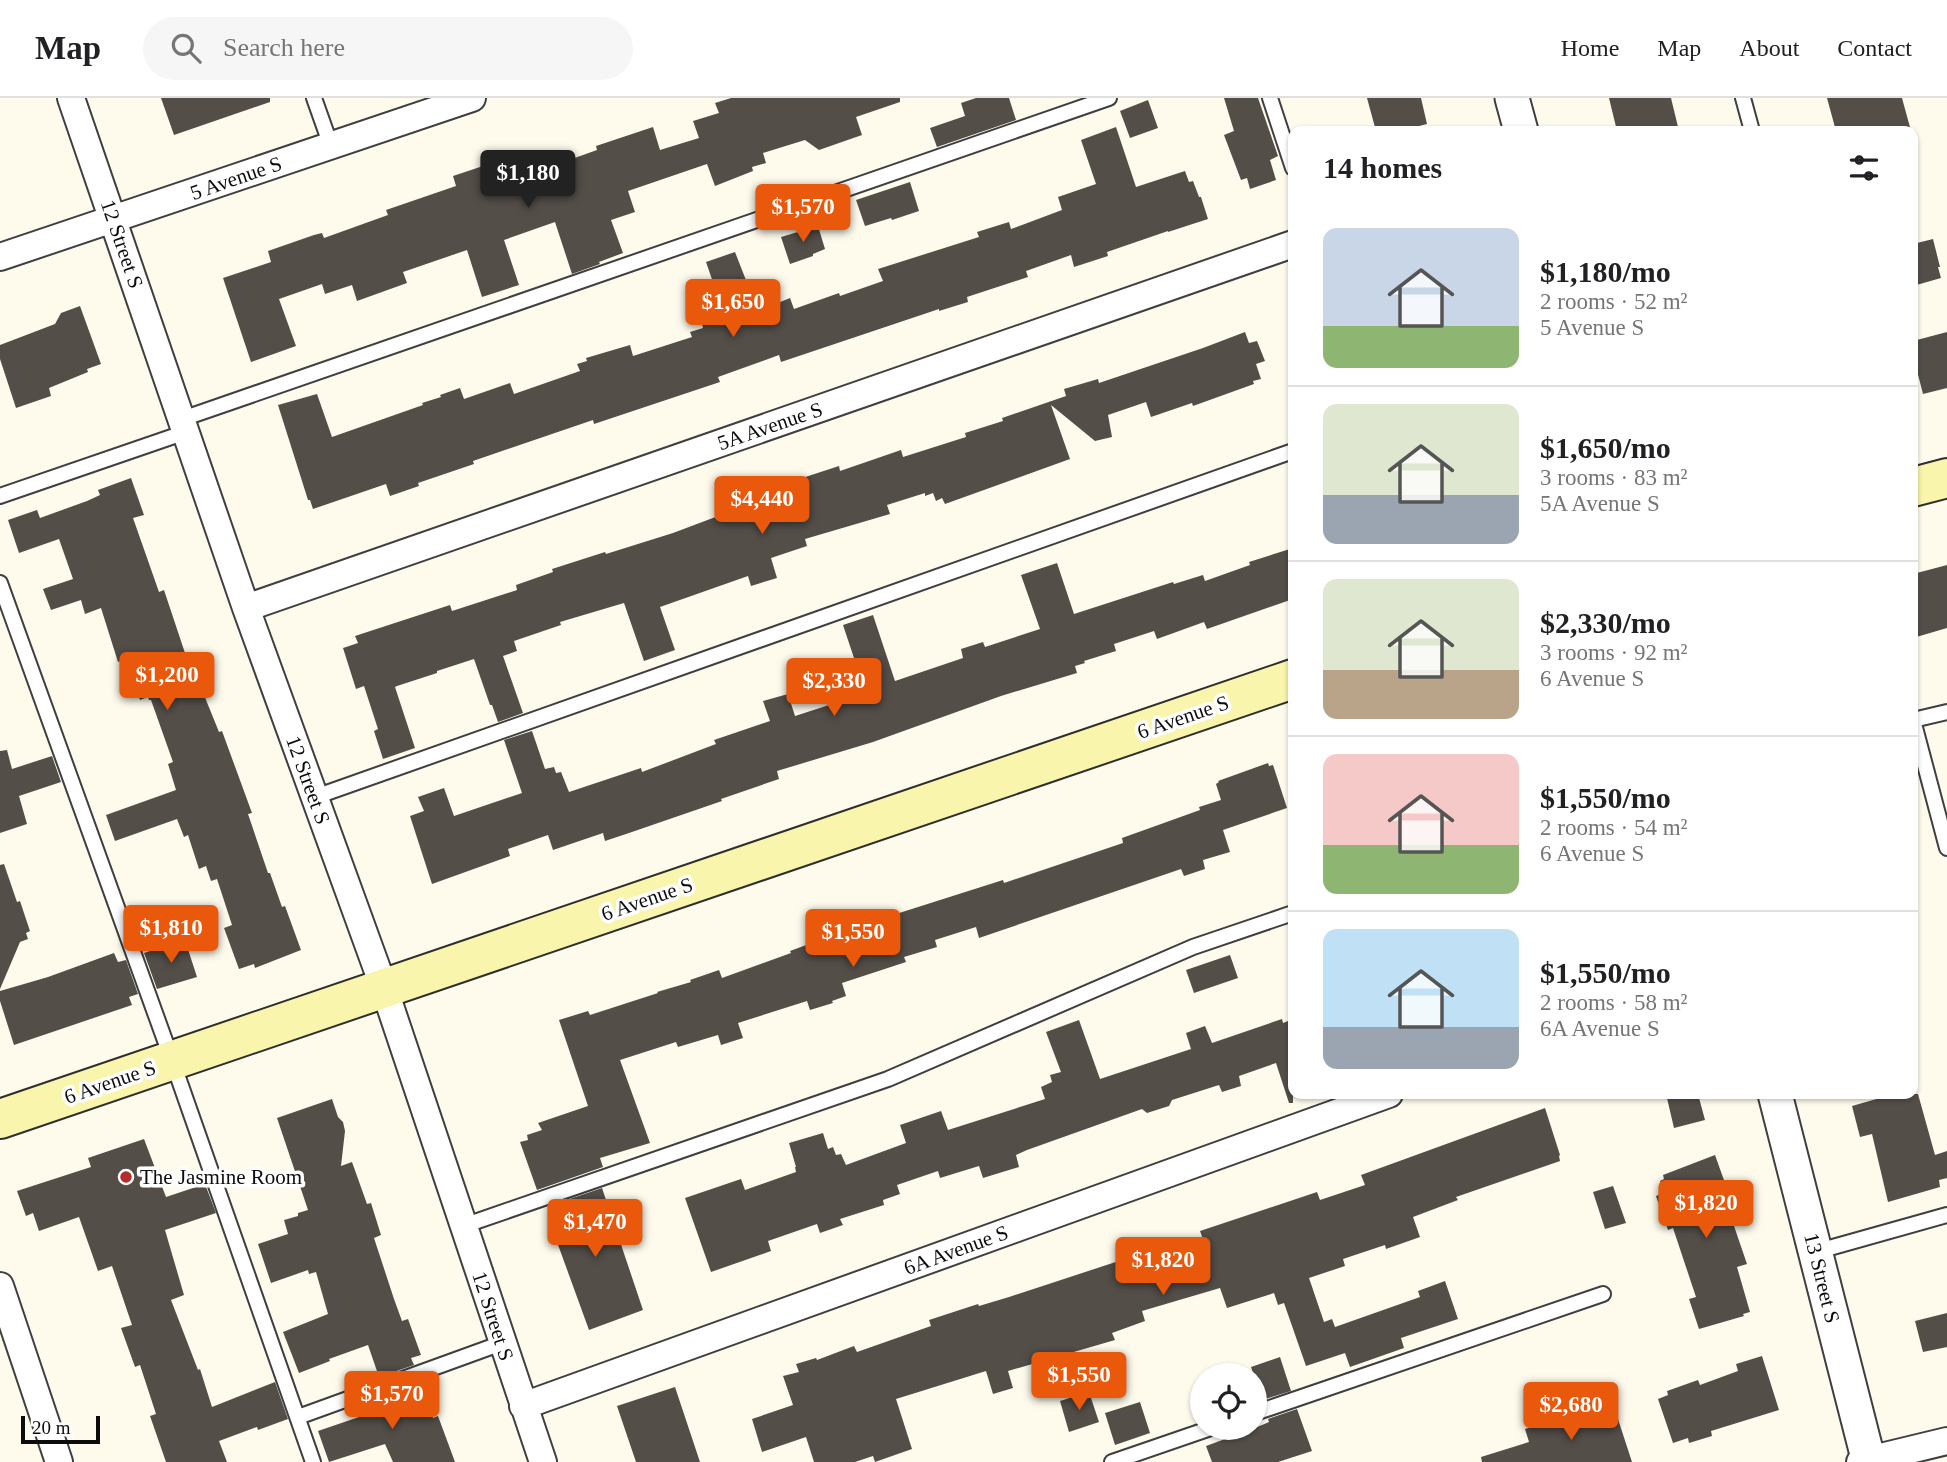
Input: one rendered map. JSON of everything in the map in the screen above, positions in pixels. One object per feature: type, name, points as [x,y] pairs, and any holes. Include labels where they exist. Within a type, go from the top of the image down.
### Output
[{"type":"main road","points":[[1918,486],[1947,478]]},
{"type":"main road","name":"6 Avenue S","points":[[0,1119],[1288,681]]},
{"type":"street","name":"12 Street S","points":[[71,98],[246,608],[384,988],[543,1462]]},
{"type":"street","name":"5 Avenue S","points":[[0,257],[472,98]]},
{"type":"street","points":[[1512,98],[1520,126]]},
{"type":"street","name":"5A Avenue S","points":[[246,608],[1288,246]]},
{"type":"street","name":"6A Avenue S","points":[[523,1406],[1375,1099]]},
{"type":"street","name":"13 Street S","points":[[1776,1099],[1866,1461]]},
{"type":"street","points":[[0,1286],[59,1462]]},
{"type":"street","points":[[1866,1461],[1947,1441]]},
{"type":"lane","points":[[314,98],[331,146]]},
{"type":"lane","points":[[0,496],[184,426],[1108,98]]},
{"type":"lane","points":[[1270,98],[1288,153]]},
{"type":"lane","points":[[1743,98],[1751,126]]},
{"type":"lane","points":[[315,797],[1288,453]]},
{"type":"lane","points":[[0,583],[313,1462]]},
{"type":"lane","points":[[1918,719],[1947,712]]},
{"type":"lane","points":[[1918,739],[1947,848]]},
{"type":"lane","points":[[463,1226],[888,1079],[1193,947],[1288,915]]},
{"type":"lane","points":[[1815,1252],[1947,1215]]},
{"type":"lane","points":[[1267,1409],[1603,1294]]},
{"type":"lane","points":[[298,1417],[502,1343]]},
{"type":"lane","points":[[1112,1462],[1190,1435]]},
{"type":"building","points":[[161,98],[270,98],[270,102],[174,135]]},
{"type":"building","points":[[731,98],[900,98],[900,102],[856,117],[862,135],[819,150],[805,140],[763,153],[766,163],[752,167],[753,171],[715,186],[707,164],[628,191],[635,212],[611,220],[623,253],[572,274],[555,222],[504,240],[519,285],[482,297],[467,250],[403,272],[407,283],[357,301],[352,285],[325,294],[322,284],[279,299],[296,346],[251,362],[223,278],[271,262],[268,251],[322,233],[324,238],[388,215],[386,210],[456,186],[453,176],[492,163],[497,181],[540,167],[541,170],[597,150],[596,146],[653,127],[660,150],[699,138],[693,121],[719,113],[715,103]]},
{"type":"building","points":[[976,98],[1009,98],[1016,120],[937,147],[930,128],[965,116],[961,103]]},
{"type":"building","points":[[1224,98],[1258,98],[1278,156],[1270,160],[1276,180],[1250,189],[1247,178],[1241,180],[1224,135],[1234,131]]},
{"type":"building","points":[[1367,98],[1421,98],[1427,124],[1375,126]]},
{"type":"building","points":[[1609,98],[1671,98],[1678,126],[1616,126]]},
{"type":"building","points":[[1827,98],[1902,98],[1910,126],[1835,126]]},
{"type":"building","points":[[1148,100],[1158,128],[1130,138],[1120,111]]},
{"type":"building","points":[[1116,127],[1136,187],[1185,171],[1189,182],[1193,181],[1201,197],[1208,219],[1107,252],[1108,256],[1074,267],[1071,255],[1026,271],[1028,277],[967,297],[968,302],[939,309],[781,362],[779,355],[718,377],[720,382],[594,424],[593,420],[473,461],[474,464],[418,483],[419,486],[390,496],[386,484],[313,509],[308,500],[278,405],[317,394],[332,437],[423,405],[422,403],[460,388],[464,399],[510,383],[514,394],[580,371],[577,364],[587,361],[586,358],[630,345],[633,356],[692,337],[690,332],[703,328],[702,324],[725,317],[706,262],[735,252],[758,311],[790,298],[794,309],[839,293],[840,296],[883,281],[878,269],[979,237],[977,232],[1009,222],[1011,229],[1062,210],[1058,197],[1096,184],[1081,140]]},
{"type":"building","points":[[910,182],[919,211],[865,226],[856,200]]},
{"type":"building","points":[[818,226],[825,249],[790,264],[781,237]]},
{"type":"building","points":[[1933,239],[1941,278],[1918,285],[1918,243]]},
{"type":"building","points":[[80,306],[101,364],[49,388],[51,396],[16,408],[0,359],[0,345],[55,324],[61,313]]},
{"type":"building","points":[[1245,332],[1249,343],[1257,341],[1265,361],[1256,364],[1261,379],[1253,381],[1254,384],[1193,406],[1192,403],[1151,417],[1146,402],[1108,415],[1112,437],[1095,441],[1051,405],[1070,459],[945,504],[942,498],[936,501],[933,493],[925,496],[925,493],[887,505],[890,514],[805,539],[807,546],[771,558],[777,578],[751,586],[748,576],[660,607],[675,650],[644,661],[624,603],[560,622],[561,625],[514,641],[517,651],[503,656],[523,713],[498,722],[474,659],[397,686],[395,687],[415,748],[383,759],[374,731],[378,729],[364,686],[356,689],[343,648],[358,643],[355,636],[450,605],[452,611],[517,590],[516,585],[553,572],[552,569],[673,533],[758,501],[760,499],[757,491],[786,480],[787,483],[839,466],[840,471],[901,450],[903,457],[966,437],[965,433],[1066,396],[1064,389],[1098,379],[1099,383]]},
{"type":"building","points":[[1947,332],[1947,388],[1923,394],[1918,374],[1918,340]]},
{"type":"building","points":[[131,478],[144,515],[133,518],[159,592],[164,590],[187,659],[189,658],[219,732],[222,731],[252,813],[248,814],[268,873],[282,907],[285,906],[301,950],[255,968],[254,964],[239,969],[224,928],[232,925],[217,879],[211,881],[206,866],[199,869],[188,835],[184,837],[177,819],[115,841],[106,815],[176,790],[168,764],[173,762],[151,700],[148,697],[140,700],[126,659],[118,662],[101,608],[85,614],[81,600],[51,610],[43,589],[73,579],[59,539],[19,553],[8,520],[37,510],[40,518],[87,501],[100,495],[98,490]]},
{"type":"building","points":[[1288,550],[1288,601],[1207,629],[1204,622],[1157,639],[1154,631],[1114,644],[1116,651],[1075,666],[1077,673],[1001,696],[873,742],[777,771],[779,779],[721,799],[722,801],[605,841],[603,833],[553,850],[548,835],[508,849],[510,856],[432,884],[410,816],[424,811],[418,797],[444,788],[454,816],[522,793],[504,740],[532,731],[545,769],[554,767],[556,773],[561,772],[569,792],[641,768],[642,772],[716,744],[714,740],[770,721],[763,701],[788,694],[795,716],[857,696],[856,694],[865,691],[843,625],[873,615],[895,681],[963,658],[961,649],[983,642],[985,647],[1040,629],[1021,575],[1057,563],[1074,614],[1173,582],[1174,584],[1203,575],[1205,581],[1250,565],[1249,562]]},
{"type":"building","points":[[1947,565],[1947,628],[1918,637],[1918,573]]},
{"type":"building","points":[[7,750],[12,769],[52,756],[61,782],[19,796],[27,824],[0,833],[0,751]]},
{"type":"building","points":[[1268,763],[1269,766],[1273,765],[1287,808],[1223,830],[1230,852],[1203,860],[1205,869],[1184,876],[1181,869],[979,938],[976,927],[935,940],[937,947],[904,957],[906,962],[842,983],[846,996],[832,1001],[833,1003],[810,1010],[807,1001],[738,1023],[743,1038],[721,1045],[718,1035],[678,1047],[676,1042],[620,1060],[650,1143],[600,1158],[603,1167],[537,1190],[520,1142],[528,1140],[527,1135],[542,1130],[538,1123],[588,1106],[559,1020],[588,1011],[590,1015],[691,982],[690,980],[719,970],[722,978],[852,928],[1003,880],[1004,883],[1123,843],[1122,838],[1221,800],[1216,784],[1218,781]]},
{"type":"building","points":[[4,864],[30,931],[26,933],[28,939],[20,942],[0,989],[0,865]]},
{"type":"building","points":[[185,940],[197,977],[157,989],[144,953]]},
{"type":"building","points":[[114,953],[118,962],[126,960],[138,994],[129,997],[132,1005],[14,1045],[0,1001],[0,991]]},
{"type":"building","points":[[1230,955],[1238,978],[1194,993],[1186,970]]},
{"type":"building","points":[[1282,1019],[1283,1023],[1288,1021],[1288,1099],[1293,1099],[1293,1103],[1289,1103],[1276,1063],[1239,1076],[1241,1086],[1222,1092],[1219,1085],[1172,1100],[1169,1106],[1147,1113],[1142,1109],[1027,1150],[1016,1155],[1019,1167],[983,1178],[979,1166],[940,1178],[938,1171],[897,1185],[900,1194],[883,1200],[884,1205],[840,1219],[843,1225],[820,1233],[817,1224],[768,1241],[771,1251],[711,1272],[685,1198],[741,1179],[745,1190],[796,1172],[789,1143],[823,1133],[828,1149],[833,1147],[836,1155],[841,1154],[846,1165],[906,1143],[900,1125],[941,1111],[948,1130],[1045,1099],[1041,1087],[1052,1082],[1050,1075],[1061,1072],[1046,1032],[1079,1020],[1100,1079],[1191,1049],[1186,1033],[1205,1026],[1212,1043]]},
{"type":"building","points":[[1918,1094],[1935,1155],[1947,1151],[1947,1178],[1939,1180],[1940,1187],[1888,1202],[1872,1134],[1860,1137],[1852,1106],[1876,1099],[1918,1099]]},
{"type":"building","points":[[332,1099],[345,1131],[341,1166],[352,1162],[367,1204],[371,1203],[381,1235],[374,1238],[394,1299],[402,1321],[408,1319],[421,1355],[411,1358],[414,1365],[379,1377],[368,1345],[299,1373],[283,1332],[328,1314],[316,1272],[309,1274],[308,1270],[271,1283],[258,1244],[288,1234],[284,1220],[308,1210],[277,1118]]},
{"type":"building","points":[[1667,1099],[1699,1099],[1705,1120],[1674,1128]]},
{"type":"building","points":[[1545,1108],[1560,1161],[1456,1197],[1458,1200],[1413,1217],[1420,1237],[1386,1249],[1385,1245],[1343,1259],[1345,1266],[1309,1278],[1324,1322],[1332,1319],[1335,1327],[1420,1297],[1418,1291],[1445,1281],[1458,1319],[1401,1338],[1404,1348],[1350,1367],[1345,1353],[1306,1366],[1284,1303],[1278,1305],[1274,1293],[1227,1308],[1220,1288],[1142,1311],[1145,1321],[1112,1333],[1115,1340],[1008,1371],[1013,1388],[993,1394],[986,1371],[896,1399],[912,1449],[875,1462],[873,1456],[855,1462],[814,1462],[806,1437],[762,1452],[752,1419],[793,1405],[783,1376],[799,1372],[796,1364],[816,1358],[817,1360],[854,1346],[857,1352],[931,1326],[929,1320],[1137,1255],[1141,1267],[1180,1255],[1179,1251],[1204,1242],[1200,1231],[1317,1192],[1320,1200],[1365,1185],[1361,1175]]},
{"type":"building","points":[[144,1139],[166,1197],[205,1184],[216,1213],[165,1230],[184,1295],[171,1300],[198,1370],[200,1369],[212,1407],[275,1382],[288,1419],[219,1441],[227,1462],[166,1462],[150,1416],[156,1414],[140,1365],[135,1367],[121,1328],[132,1325],[112,1266],[98,1271],[79,1217],[39,1231],[33,1213],[26,1216],[17,1191],[91,1167],[88,1158]]},
{"type":"building","points":[[1715,1155],[1725,1183],[1720,1185],[1747,1264],[1737,1267],[1750,1312],[1699,1329],[1689,1299],[1696,1297],[1673,1228],[1668,1230],[1656,1196],[1664,1193],[1660,1181],[1664,1179],[1663,1175]]},
{"type":"building","points":[[1613,1186],[1626,1223],[1605,1229],[1593,1192]]},
{"type":"building","points":[[602,1188],[643,1310],[589,1330],[553,1231],[557,1229],[549,1206]]},
{"type":"building","points":[[1947,1313],[1947,1347],[1923,1352],[1915,1321]]},
{"type":"building","points":[[1762,1356],[1779,1410],[1711,1431],[1712,1436],[1689,1443],[1688,1438],[1673,1443],[1658,1399],[1668,1395],[1667,1391],[1698,1380],[1700,1385],[1738,1371],[1736,1364]]},
{"type":"building","points":[[1280,1357],[1291,1391],[1267,1398],[1267,1363],[1263,1363]]},
{"type":"building","points":[[420,1383],[433,1418],[438,1416],[455,1462],[393,1462],[385,1444],[329,1462],[318,1431],[359,1417],[358,1413],[388,1402],[385,1396]]},
{"type":"building","points":[[675,1387],[700,1462],[636,1462],[617,1406]]},
{"type":"building","points":[[1089,1392],[1099,1422],[1069,1432],[1060,1401]]},
{"type":"building","points":[[1140,1402],[1150,1433],[1115,1445],[1105,1413]]},
{"type":"building","points":[[1611,1407],[1613,1414],[1616,1413],[1632,1462],[1482,1462],[1481,1457],[1529,1442],[1525,1429],[1560,1418],[1562,1423]]},
{"type":"building","points":[[1297,1409],[1312,1451],[1278,1462],[1212,1462],[1206,1446],[1222,1440],[1267,1440],[1268,1419]]},
{"type":"place","name":"The Jasmine Room","points":[[126,1177]]}]
